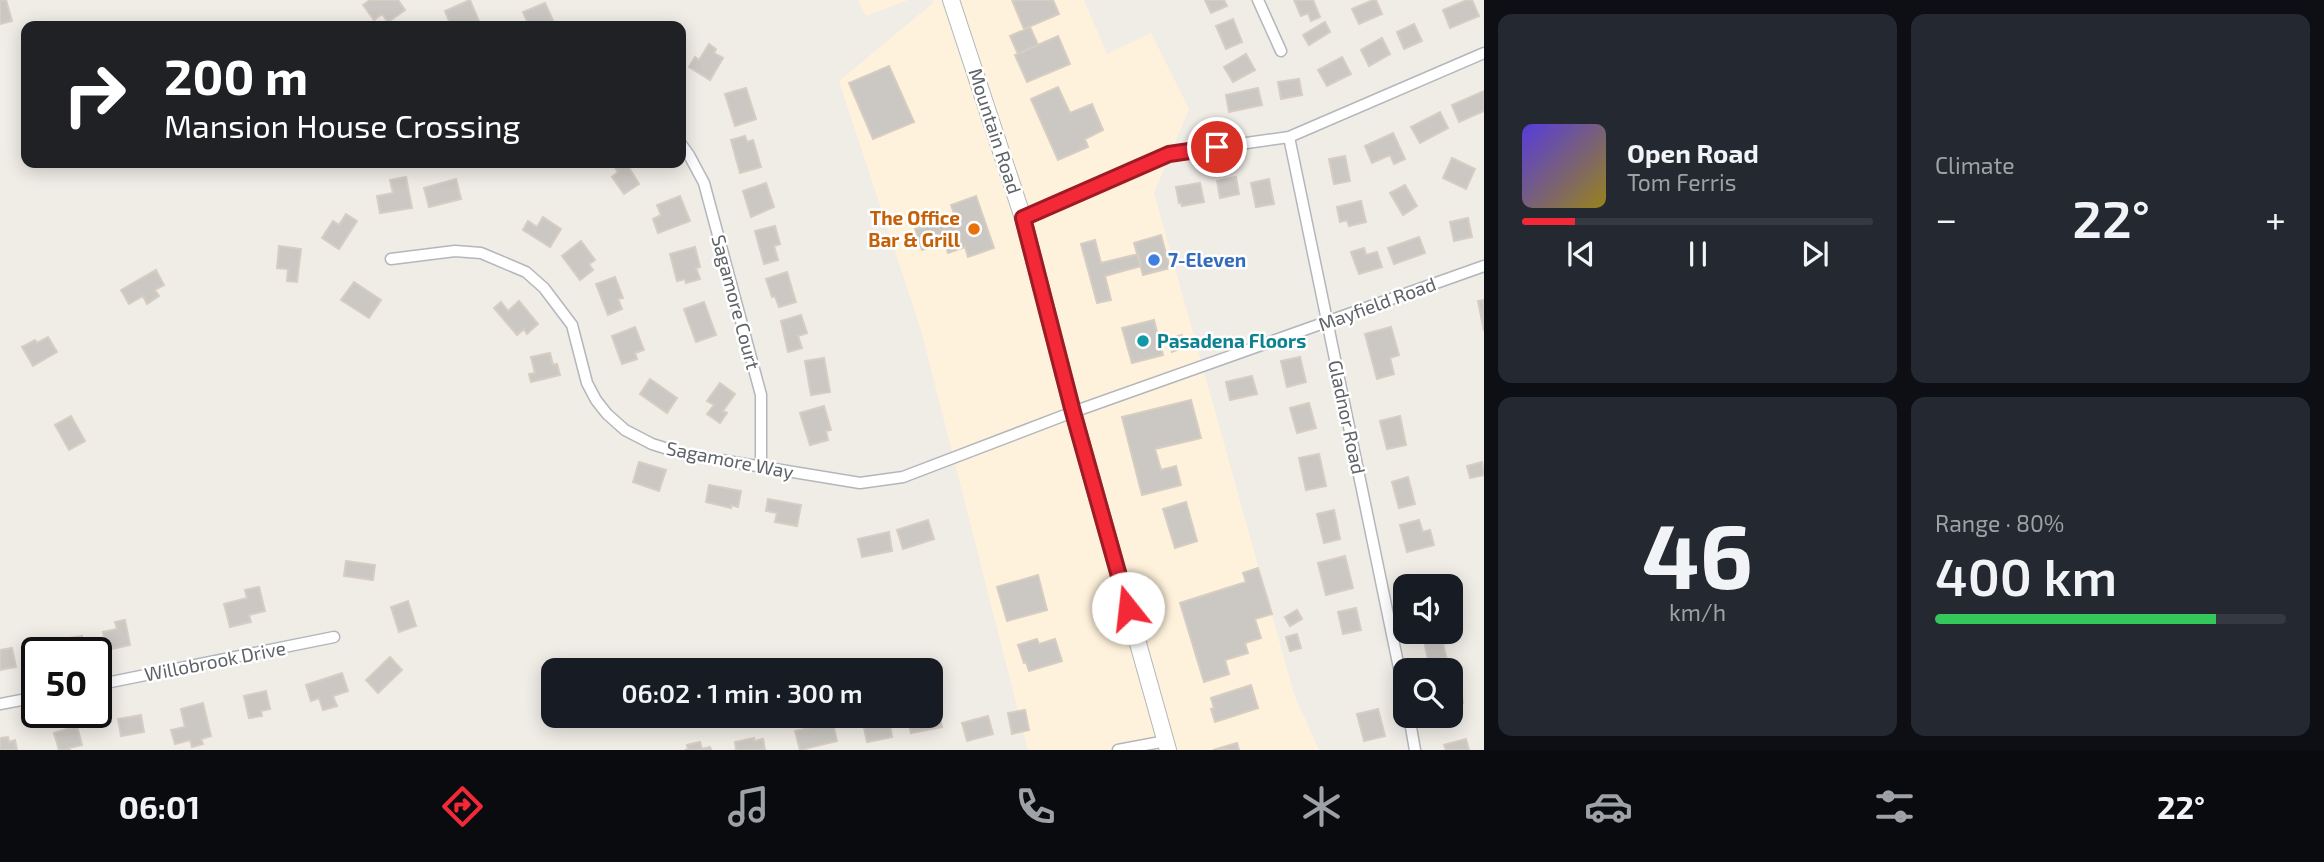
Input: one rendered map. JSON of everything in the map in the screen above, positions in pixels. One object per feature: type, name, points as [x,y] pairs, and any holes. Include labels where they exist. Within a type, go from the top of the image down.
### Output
[{"type":"main road","name":"Mountain Road","points":[[951,0],[1023,218],[1073,412],[1167,746]]},
{"type":"street","points":[[1258,0],[1281,51]]},
{"type":"street","points":[[1023,218],[1169,154],[1289,137],[1484,53]]},
{"type":"street","name":"Gladnor Road","points":[[1289,137],[1397,658]]},
{"type":"street","name":"Sagamore Court","points":[[686,151],[704,184],[761,395],[761,467]]},
{"type":"street","name":"Sagamore Way","points":[[391,259],[455,251],[481,253],[526,272],[544,288],[572,325],[587,383],[607,414],[625,430],[652,444],[684,454],[860,483],[902,477],[1073,412]]},
{"type":"street","name":"Mayfield Road","points":[[1073,412],[1484,266]]},
{"type":"street","name":"Willobrook Drive","points":[[112,682],[334,637]]},
{"type":"street","points":[[0,704],[21,700]]},
{"type":"street","points":[[1411,728],[1415,750]]},
{"type":"street","points":[[1118,750],[1167,746]]},
{"type":"shaded area","points":[[858,0],[908,0],[866,16]]},
{"type":"shaded area","points":[[932,0],[1084,0],[1107,54],[1151,33],[1189,109],[1154,193],[1294,694],[1319,750],[1028,750],[921,330],[839,81],[933,3]]},
{"type":"building","points":[[0,0],[6,0],[12,21],[0,24]]},
{"type":"building","points":[[370,0],[398,0],[405,10],[389,21],[382,14],[374,20],[363,5]]},
{"type":"building","points":[[470,0],[479,21],[449,21],[445,11]]},
{"type":"building","points":[[1012,0],[1053,0],[1059,14],[1024,29]]},
{"type":"building","points":[[1205,0],[1224,0],[1227,6],[1211,13]]},
{"type":"building","points":[[1294,0],[1313,0],[1320,17],[1311,21],[1308,13],[1301,16]]},
{"type":"building","points":[[1376,0],[1382,14],[1359,24],[1352,9]]},
{"type":"building","points":[[1472,0],[1479,16],[1450,28],[1443,10]]},
{"type":"building","points":[[545,3],[553,21],[527,21],[523,12]]},
{"type":"building","points":[[1233,19],[1242,42],[1226,49],[1216,26]]},
{"type":"building","points":[[1325,22],[1330,32],[1309,45],[1303,35]]},
{"type":"building","points":[[1414,24],[1422,41],[1404,49],[1397,32]]},
{"type":"building","points":[[1030,27],[1038,45],[1018,54],[1010,36]]},
{"type":"building","points":[[1058,36],[1070,64],[1027,82],[1015,55]]},
{"type":"building","points":[[1382,38],[1390,54],[1369,66],[1361,50]]},
{"type":"building","points":[[709,44],[716,49],[714,53],[723,58],[710,80],[689,67],[695,57],[699,60]]},
{"type":"building","points":[[1246,54],[1255,70],[1233,82],[1224,67]]},
{"type":"building","points":[[1342,57],[1351,74],[1327,86],[1318,70]]},
{"type":"building","points":[[889,66],[914,122],[873,139],[849,83]]},
{"type":"building","points":[[1299,79],[1302,95],[1281,99],[1278,82]]},
{"type":"building","points":[[1058,87],[1070,113],[1092,104],[1103,130],[1085,139],[1088,147],[1058,160],[1031,99]]},
{"type":"building","points":[[746,88],[756,119],[735,126],[725,94]]},
{"type":"building","points":[[1258,88],[1262,105],[1229,112],[1226,95]]},
{"type":"building","points":[[1484,91],[1484,111],[1459,122],[1452,105]]},
{"type":"building","points":[[1440,112],[1448,128],[1420,143],[1411,127]]},
{"type":"building","points":[[1393,133],[1405,159],[1394,164],[1390,155],[1372,163],[1365,146]]},
{"type":"building","points":[[745,136],[747,142],[753,140],[761,167],[740,173],[731,140]]},
{"type":"building","points":[[1345,156],[1350,181],[1334,184],[1329,159]]},
{"type":"building","points":[[1452,158],[1475,169],[1466,189],[1443,178]]},
{"type":"building","points":[[615,168],[629,168],[639,184],[624,194],[612,177],[618,172]]},
{"type":"building","points":[[406,177],[412,208],[380,213],[377,196],[393,193],[390,180]]},
{"type":"building","points":[[1236,177],[1239,194],[1220,198],[1217,181]]},
{"type":"building","points":[[456,179],[461,199],[429,207],[424,188]]},
{"type":"building","points":[[1269,179],[1274,204],[1256,207],[1251,183]]},
{"type":"building","points":[[766,183],[774,207],[751,217],[743,191]]},
{"type":"building","points":[[1200,183],[1204,202],[1182,206],[1176,187]]},
{"type":"building","points":[[1405,185],[1417,206],[1403,215],[1390,193]]},
{"type":"building","points":[[680,196],[690,221],[658,233],[653,219],[661,215],[657,205]]},
{"type":"building","points":[[976,196],[994,248],[968,257],[965,247],[948,253],[943,236],[931,240],[933,246],[922,250],[915,229],[955,216],[951,205]]},
{"type":"building","points":[[1361,201],[1366,222],[1349,226],[1347,220],[1340,222],[1337,207]]},
{"type":"building","points":[[346,214],[357,221],[339,249],[322,238],[333,221],[339,225]]},
{"type":"building","points":[[543,217],[561,229],[550,247],[523,230],[528,221],[537,227]]},
{"type":"building","points":[[1468,218],[1472,237],[1454,241],[1450,222]]},
{"type":"building","points":[[775,226],[780,244],[774,246],[778,260],[764,264],[755,231]]},
{"type":"building","name":"7-Eleven","points":[[1161,235],[1170,268],[1143,275],[1134,243]]},
{"type":"building","points":[[1419,237],[1425,253],[1394,264],[1388,248]]},
{"type":"building","name":"7-Eleven","points":[[1095,240],[1101,263],[1138,254],[1141,266],[1105,276],[1111,300],[1097,303],[1081,244]]},
{"type":"building","points":[[581,241],[595,260],[589,264],[593,270],[580,280],[562,256]]},
{"type":"building","points":[[279,246],[301,249],[297,282],[287,281],[288,269],[277,268]]},
{"type":"building","points":[[695,247],[700,267],[696,268],[700,279],[686,283],[685,279],[677,281],[670,254]]},
{"type":"building","points":[[1364,248],[1366,255],[1377,252],[1382,267],[1359,274],[1351,252]]},
{"type":"building","points":[[156,270],[164,285],[155,290],[159,296],[147,304],[143,296],[129,304],[121,290]]},
{"type":"building","points":[[787,272],[796,302],[779,307],[775,296],[772,297],[766,279]]},
{"type":"building","points":[[615,277],[623,298],[618,299],[622,309],[608,315],[596,284]]},
{"type":"building","points":[[354,282],[381,300],[369,318],[341,300]]},
{"type":"building","points":[[1484,300],[1484,331],[1478,301]]},
{"type":"building","points":[[519,301],[538,324],[527,334],[524,329],[517,335],[494,308],[501,302],[508,311]]},
{"type":"building","points":[[704,302],[716,335],[696,342],[684,309]]},
{"type":"building","points":[[801,315],[807,333],[798,336],[802,348],[788,352],[781,321]]},
{"type":"building","name":"Pasadena Floors","points":[[1154,320],[1163,355],[1132,363],[1122,328]]},
{"type":"building","points":[[635,327],[644,350],[635,353],[637,359],[622,364],[612,336]]},
{"type":"building","points":[[1391,327],[1399,355],[1390,358],[1394,374],[1377,379],[1365,334]]},
{"type":"building","points":[[1182,335],[1186,347],[1172,352],[1168,339]]},
{"type":"building","points":[[48,337],[57,352],[33,366],[22,347]]},
{"type":"building","points":[[550,353],[553,365],[557,364],[560,375],[531,382],[529,374],[535,373],[531,357]]},
{"type":"building","points":[[1300,357],[1306,382],[1287,387],[1281,361]]},
{"type":"building","points":[[824,358],[830,392],[811,395],[805,361]]},
{"type":"building","points":[[1252,376],[1257,394],[1230,400],[1226,382]]},
{"type":"building","points":[[650,379],[677,398],[667,413],[640,394]]},
{"type":"building","points":[[720,383],[735,394],[723,411],[727,413],[720,423],[707,414],[714,405],[707,401]]},
{"type":"building","points":[[1191,400],[1201,438],[1155,449],[1161,470],[1176,466],[1181,485],[1142,495],[1122,417]]},
{"type":"building","points":[[1309,403],[1316,428],[1297,433],[1290,408]]},
{"type":"building","points":[[824,406],[831,430],[826,431],[828,440],[810,445],[800,413]]},
{"type":"building","points":[[71,416],[85,441],[69,450],[55,425]]},
{"type":"building","points":[[1400,416],[1406,445],[1387,449],[1380,421]]},
{"type":"building","points":[[1319,454],[1326,486],[1306,490],[1299,458]]},
{"type":"building","points":[[639,462],[666,470],[659,491],[633,482]]},
{"type":"building","points":[[1482,462],[1484,475],[1470,478],[1467,466]]},
{"type":"building","points":[[1408,477],[1415,504],[1399,508],[1392,482]]},
{"type":"building","points":[[709,485],[741,491],[738,507],[706,502]]},
{"type":"building","points":[[768,499],[801,505],[797,526],[775,522],[777,513],[766,511]]},
{"type":"building","points":[[1186,502],[1197,541],[1175,548],[1163,509]]},
{"type":"building","points":[[1334,510],[1340,539],[1324,543],[1317,514]]},
{"type":"building","points":[[928,520],[934,539],[903,549],[897,530]]},
{"type":"building","points":[[1419,520],[1423,532],[1430,530],[1434,545],[1407,552],[1400,525]]},
{"type":"building","points":[[889,532],[892,551],[862,557],[858,539]]},
{"type":"building","points":[[1345,556],[1353,588],[1326,595],[1318,563]]},
{"type":"building","points":[[346,561],[375,565],[373,580],[344,576]]},
{"type":"building","points":[[1258,568],[1272,614],[1255,619],[1261,638],[1245,643],[1248,653],[1225,660],[1229,674],[1204,682],[1180,603],[1246,582],[1243,573]]},
{"type":"building","points":[[1038,575],[1047,610],[1007,621],[997,587]]},
{"type":"building","points":[[259,587],[265,611],[249,615],[251,622],[230,627],[224,604],[247,598],[245,590]]},
{"type":"building","points":[[408,601],[416,626],[399,632],[391,607]]},
{"type":"building","points":[[1356,608],[1361,630],[1343,634],[1338,612]]},
{"type":"building","points":[[1297,610],[1302,619],[1290,626],[1285,617]]},
{"type":"building","points":[[125,620],[130,645],[112,649],[112,637],[104,637],[103,632],[117,629],[115,622]]},
{"type":"building","points":[[1297,634],[1301,648],[1290,651],[1286,637]]},
{"type":"building","points":[[1037,639],[1039,644],[1055,639],[1062,661],[1029,671],[1018,645]]},
{"type":"building","points":[[1425,644],[1443,644],[1446,658],[1428,658]]},
{"type":"building","points":[[12,648],[16,667],[0,670],[0,650]]},
{"type":"building","points":[[390,657],[402,670],[378,693],[366,680]]},
{"type":"building","points":[[342,673],[348,691],[333,696],[337,706],[323,710],[319,698],[311,701],[306,685]]},
{"type":"building","points":[[1251,685],[1258,708],[1215,722],[1211,698]]},
{"type":"building","points":[[266,691],[270,709],[261,711],[262,716],[249,718],[244,696]]},
{"type":"building","points":[[203,703],[211,736],[201,739],[203,744],[192,747],[190,740],[175,744],[171,730],[185,727],[181,709]]},
{"type":"building","points":[[1378,709],[1385,736],[1364,741],[1357,714]]},
{"type":"building","points":[[1025,710],[1029,730],[1012,734],[1008,713]]},
{"type":"building","points":[[141,715],[144,732],[121,736],[118,719]]},
{"type":"building","points":[[988,716],[993,734],[967,741],[962,723]]},
{"type":"building","points":[[78,728],[82,745],[69,748],[70,750],[59,750],[54,733]]},
{"type":"building","points":[[834,728],[837,741],[800,750],[795,731]]},
{"type":"building","points":[[864,728],[891,728],[892,737],[867,742]]},
{"type":"building","points":[[910,728],[937,728],[911,733]]},
{"type":"building","points":[[8,737],[9,742],[15,740],[17,750],[0,750],[0,738]]},
{"type":"building","points":[[754,738],[754,741],[763,739],[765,750],[736,750],[735,742]]},
{"type":"building","points":[[1466,739],[1469,750],[1446,750],[1444,745]]},
{"type":"building","points":[[700,742],[702,749],[710,747],[711,750],[685,750],[688,749],[687,745]]},
{"type":"building","points":[[1237,743],[1239,750],[1213,750]]},
{"type":"place","name":"The Office Bar & Grill","points":[[974,229]]},
{"type":"place","name":"7-Eleven","points":[[1154,260]]},
{"type":"place","name":"Pasadena Floors","points":[[1143,341]]},
{"type":"route","points":[[1128,608],[1073,412],[1023,218],[1169,154],[1217,147]]}]
